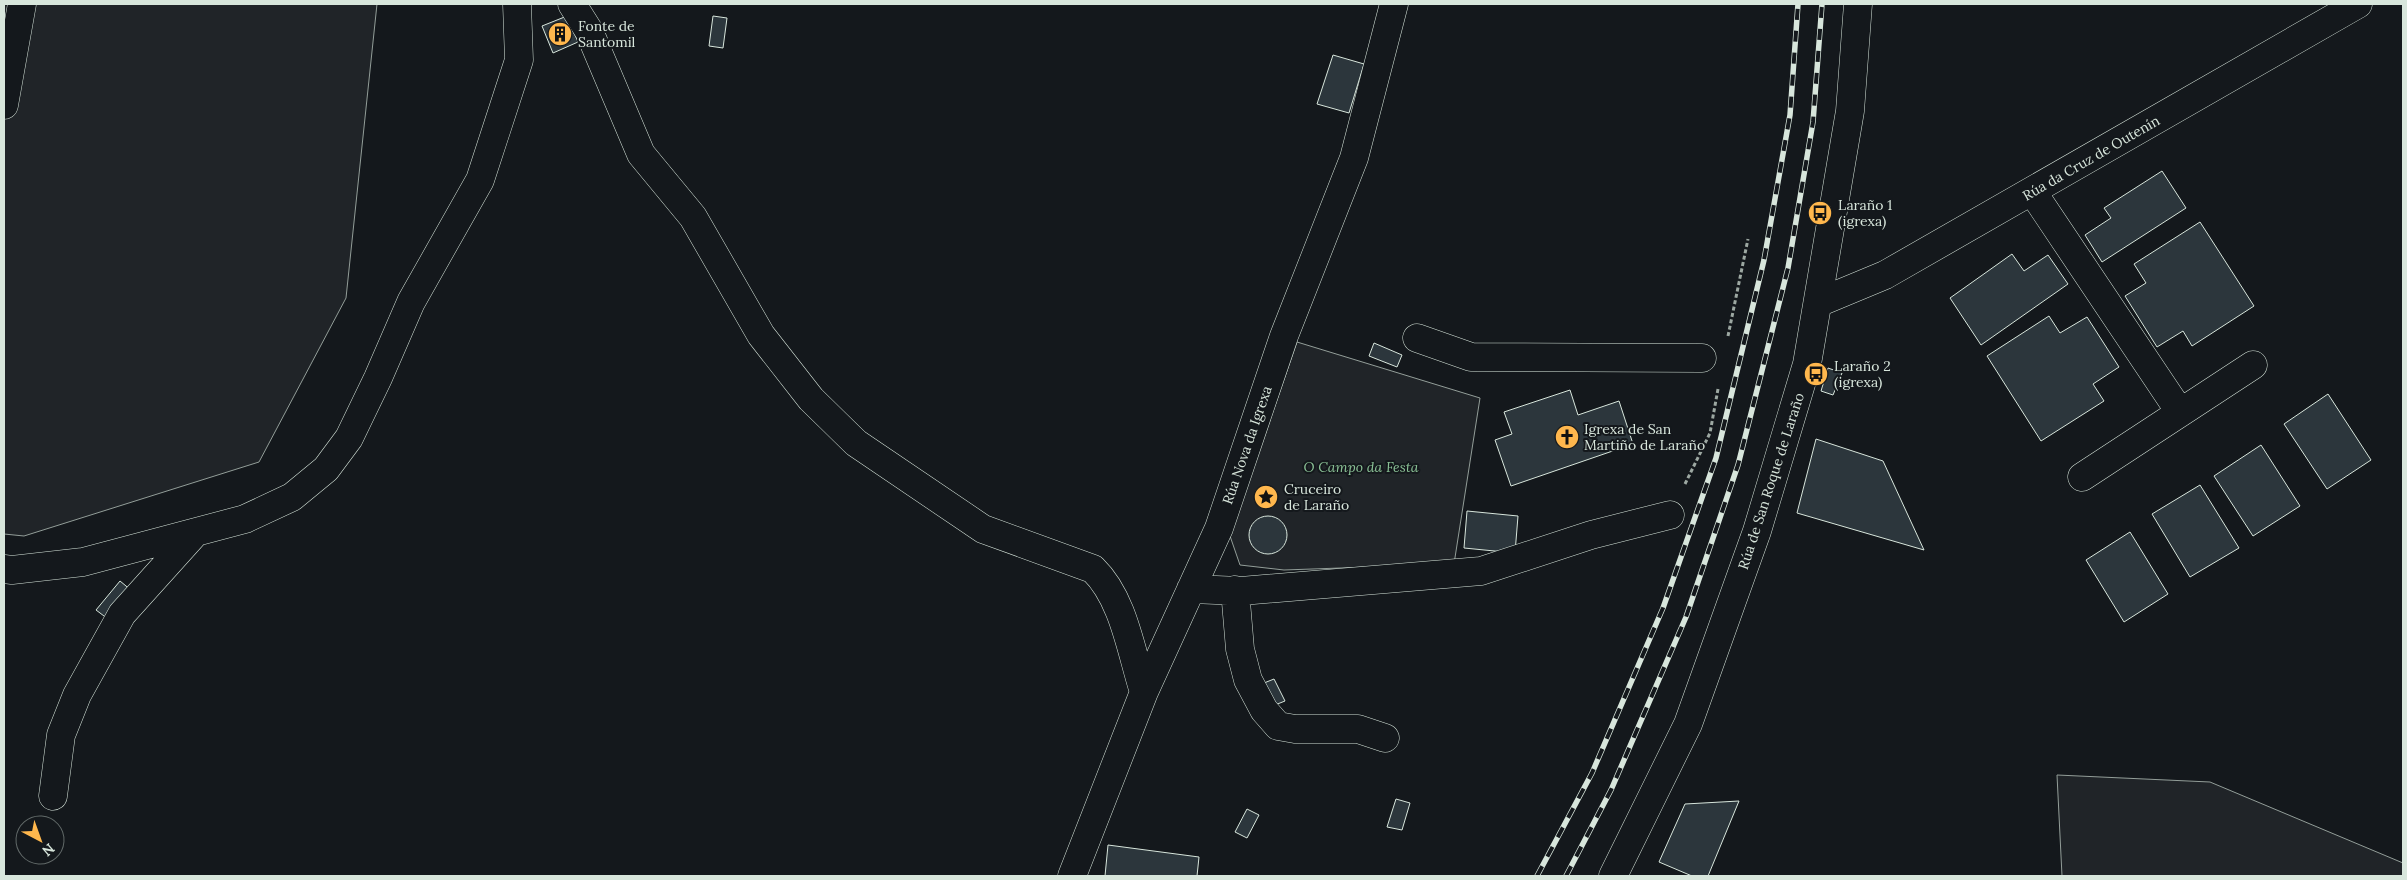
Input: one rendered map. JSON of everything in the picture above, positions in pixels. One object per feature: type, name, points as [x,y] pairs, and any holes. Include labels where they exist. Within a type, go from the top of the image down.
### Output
[{"type":"street","points":[[4,105],[22,4]]},
{"type":"street","points":[[4,569],[12,570],[83,562],[245,519],[292,497],[326,469],[349,438],[411,302],[480,180],[519,60],[517,4]]},
{"type":"street","points":[[572,4],[589,31],[641,154],[693,217],[761,335],[811,399],[856,443],[983,529],[1093,569],[1106,581],[1115,596],[1144,692]]},
{"type":"street","name":"Rúa Nova da Igrexa","points":[[1072,876],[1144,692],[1219,528],[1284,336],[1354,158],[1394,4]]},
{"type":"street","name":"Rúa de San Roque de Laraño","points":[[1613,876],[1688,724],[1760,522],[1807,364],[1820,302],[1850,112],[1858,4]]},
{"type":"street","name":"Rúa da Cruz de Outenín","points":[[1820,302],[1885,275],[2358,4]]},
{"type":"street","points":[[2032,191],[2180,412]]},
{"type":"street","points":[[1417,338],[1471,357],[1702,358]]},
{"type":"street","points":[[2082,477],[2253,365]]},
{"type":"street","points":[[1191,589],[1235,590],[1481,571],[1591,535],[1670,515]]},
{"type":"street","points":[[53,796],[61,734],[76,695],[122,614],[195,533]]},
{"type":"street","points":[[1235,590],[1240,649],[1248,680],[1264,710],[1278,726],[1295,729],[1358,729],[1385,738]]},
{"type":"path","points":[[1726,342],[1748,239]]},
{"type":"path","points":[[1670,515],[1710,433],[1718,388]]},
{"type":"green space","points":[[4,4],[377,4],[346,298],[259,462],[24,536],[4,534]]},
{"type":"green space","name":"O Campo da Festa","points":[[1297,342],[1480,398],[1454,564],[1284,570],[1240,565],[1230,536]]},
{"type":"green space","points":[[2057,775],[2210,782],[2403,863],[2403,876],[2062,876]]},
{"type":"building","name":"Fonte de Santomil","points":[[567,16],[578,42],[553,53],[542,26]]},
{"type":"building","points":[[713,16],[727,18],[723,48],[709,46]]},
{"type":"building","points":[[1333,55],[1364,64],[1349,113],[1317,104]]},
{"type":"building","points":[[2162,171],[2186,208],[2102,262],[2085,235],[2111,218],[2104,208]]},
{"type":"building","points":[[2200,222],[2254,306],[2192,346],[2183,331],[2157,347],[2125,296],[2146,283],[2134,264]]},
{"type":"building","points":[[2012,254],[2024,271],[2048,255],[2068,284],[1981,345],[1950,298]]},
{"type":"building","points":[[2049,316],[2060,333],[2087,317],[2119,367],[2093,384],[2104,401],[2041,441],[1987,356]]},
{"type":"building","points":[[1374,343],[1402,355],[1397,367],[1369,356]]},
{"type":"building","points":[[1828,368],[1842,373],[1833,395],[1821,391]]},
{"type":"building","name":"Igrexa de San Martiño de Laraño","points":[[1570,390],[1578,415],[1619,401],[1633,444],[1511,486],[1495,440],[1512,434],[1504,412]]},
{"type":"building","points":[[2328,394],[2371,460],[2327,489],[2284,424]]},
{"type":"building","points":[[1816,439],[1883,461],[1924,550],[1797,513]]},
{"type":"building","points":[[2261,445],[2300,506],[2253,536],[2214,476]]},
{"type":"building","points":[[2200,485],[2239,548],[2190,577],[2152,514]]},
{"type":"building","points":[[1467,511],[1518,516],[1515,553],[1464,548]]},
{"type":"building","points":[[1268,516],[1281,522],[1287,535],[1281,548],[1268,554],[1255,548],[1249,535],[1255,522]]},
{"type":"building","points":[[2130,532],[2168,594],[2124,622],[2086,560]]},
{"type":"building","points":[[120,581],[132,591],[108,619],[96,610]]},
{"type":"building","points":[[1274,679],[1285,701],[1275,705],[1264,683]]},
{"type":"building","points":[[1396,799],[1410,803],[1402,830],[1387,827]]},
{"type":"building","points":[[1739,801],[1708,876],[1692,876],[1659,862],[1685,804]]},
{"type":"building","points":[[1247,809],[1259,815],[1247,838],[1235,832]]},
{"type":"building","points":[[1108,845],[1199,857],[1197,876],[1105,876]]},
{"type":"railway","points":[[1537,876],[1592,773],[1663,608],[1716,458],[1764,260],[1790,115],[1798,4]]},
{"type":"railway","points":[[1566,876],[1611,790],[1686,617],[1738,465],[1788,268],[1813,122],[1822,4]]},
{"type":"place","name":"Fonte de Santomil","points":[[560,34]]},
{"type":"place","name":"Laraño 1 (igrexa)","points":[[1820,213]]},
{"type":"place","name":"Laraño 2 (igrexa)","points":[[1816,374]]},
{"type":"place","name":"Igrexa de San Martiño de Laraño","points":[[1567,437]]},
{"type":"place","name":"Cruceiro de Laraño","points":[[1266,497]]}]
